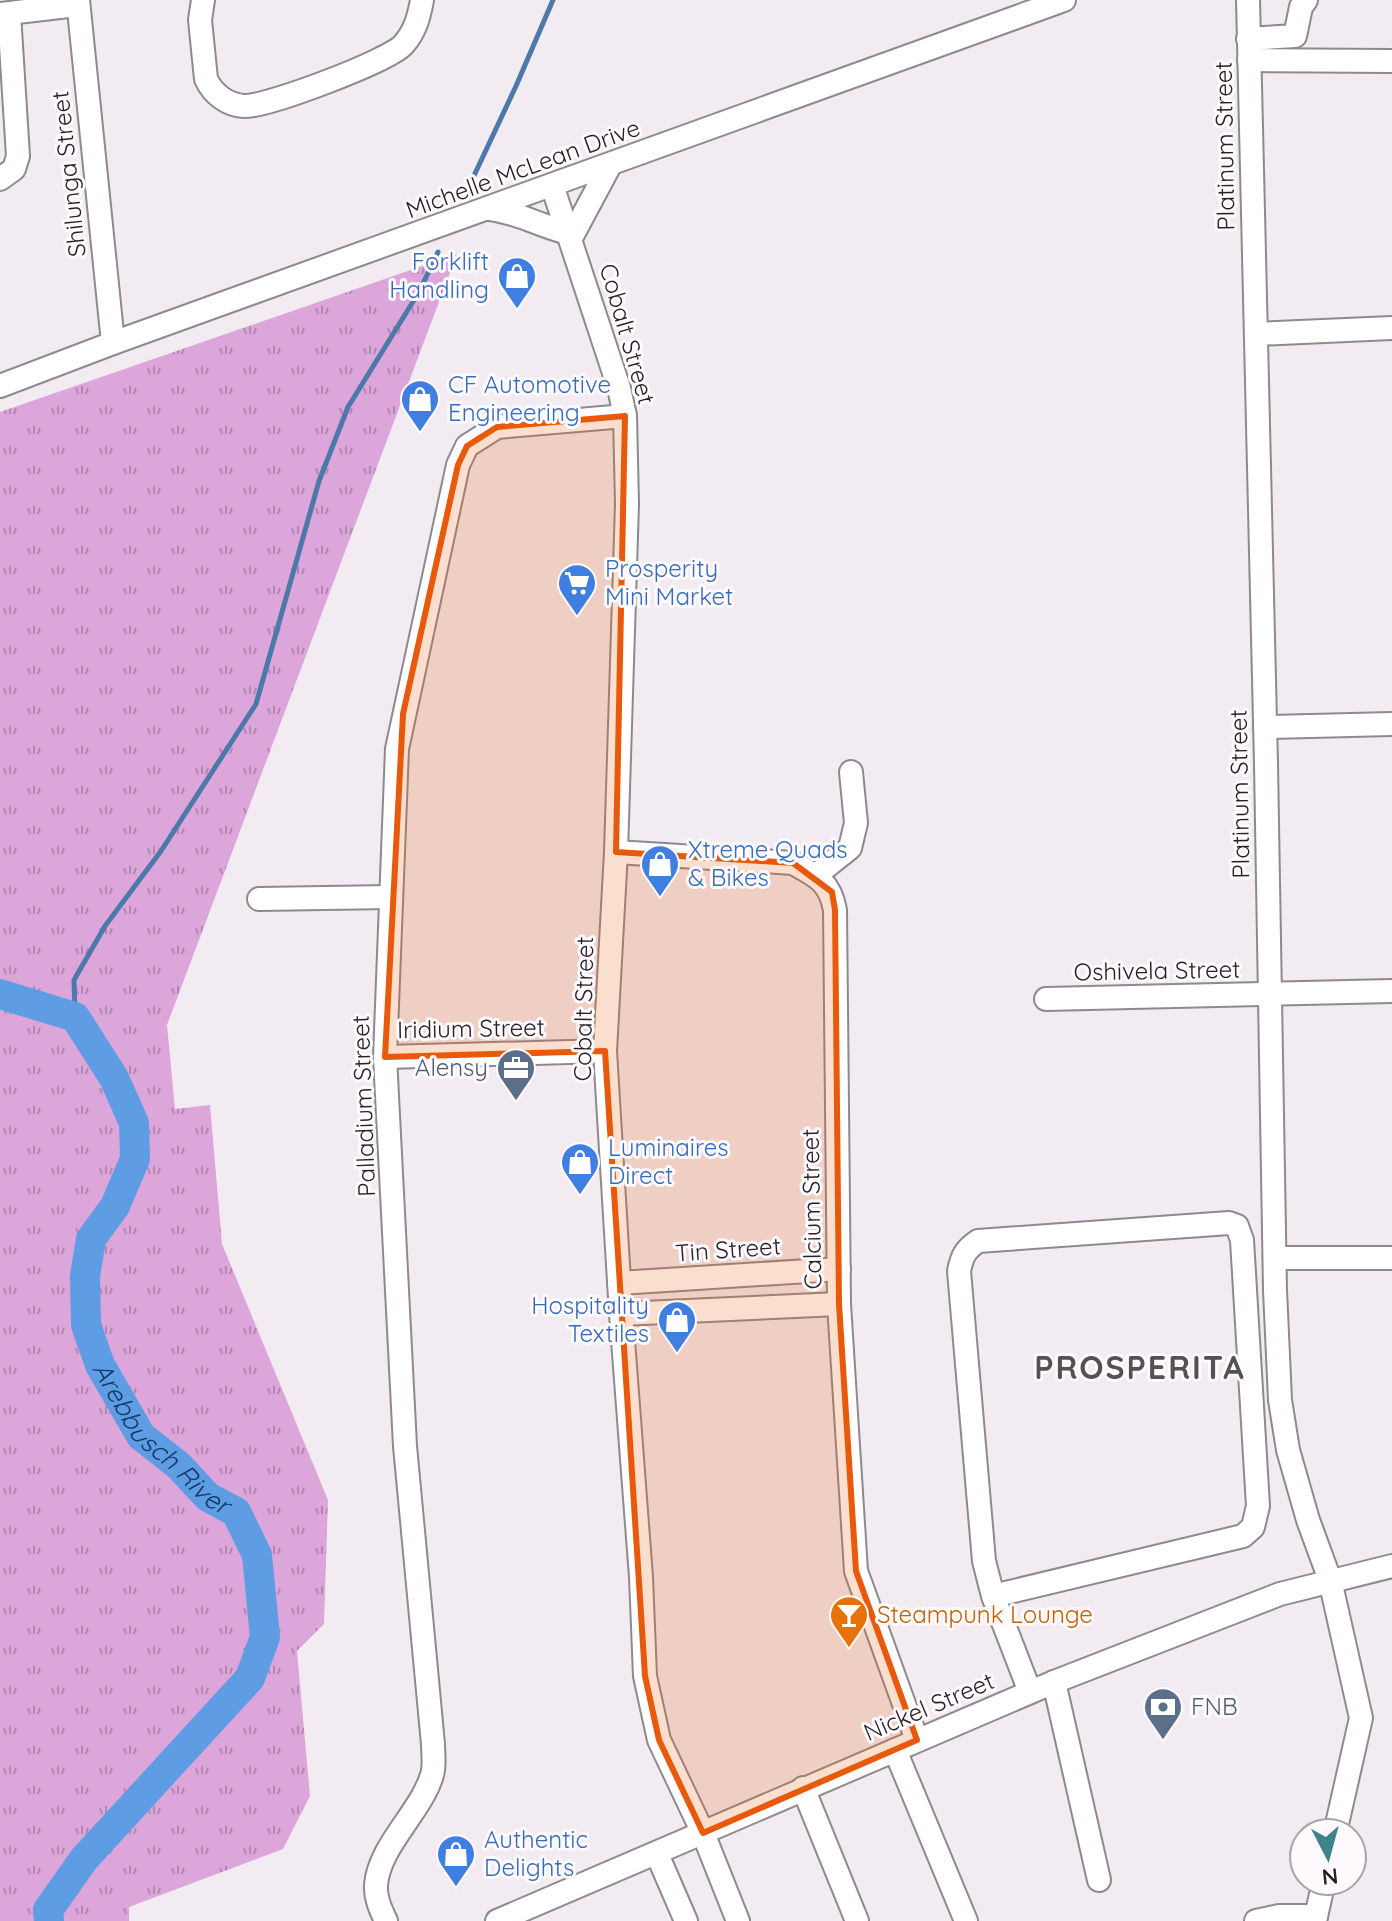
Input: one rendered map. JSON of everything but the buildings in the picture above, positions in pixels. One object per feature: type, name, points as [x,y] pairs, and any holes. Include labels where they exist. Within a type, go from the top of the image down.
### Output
[{"type":"street","points":[[203,0],[200,20],[206,79],[224,100],[246,107],[369,65],[394,52],[414,29],[422,0]]},
{"type":"street","name":"Michelle McLean Drive","points":[[0,386],[1064,0]]},
{"type":"street","points":[[1238,0],[1249,24]]},
{"type":"street","points":[[1249,24],[1295,36],[1301,7],[1306,0]]},
{"type":"street","points":[[0,179],[14,169],[18,156],[4,14],[78,2]]},
{"type":"street","name":"Shilunga Street","points":[[78,2],[113,343]]},
{"type":"street","points":[[1249,24],[1392,61]]},
{"type":"street","name":"Platinum Street","points":[[1249,24],[1280,1400],[1308,1520],[1330,1580],[1361,1718],[1339,1817]]},
{"type":"street","points":[[487,209],[524,216],[570,235],[610,165]]},
{"type":"street","name":"Cobalt Street","points":[[552,185],[619,388],[625,416],[627,504],[616,852],[605,1051],[645,1676],[659,1740],[703,1833],[738,1921]]},
{"type":"street","points":[[1256,334],[1392,328]]},
{"type":"street","name":"Palladium Street","points":[[386,1921],[377,1901],[376,1884],[392,1844],[421,1799],[433,1773],[433,1744],[405,1446],[385,1057],[397,749],[458,465],[467,446],[497,427],[625,416]]},
{"type":"street","points":[[1265,727],[1392,724]]},
{"type":"street","points":[[616,852],[764,859],[793,863],[816,875],[850,848],[856,823],[851,772]]},
{"type":"street","name":"Calcium Street","points":[[816,875],[832,892],[835,910],[839,1304],[856,1571],[917,1740]]},
{"type":"street","points":[[259,899],[391,897]]},
{"type":"street","name":"Oshivela Street","points":[[1046,999],[1392,991]]},
{"type":"street","name":"Iridium Street","points":[[385,1057],[605,1051]]},
{"type":"street","points":[[993,1596],[1243,1536],[1253,1527],[1258,1506],[1242,1240],[1237,1226],[1229,1223],[978,1241],[961,1258],[959,1271],[984,1561],[993,1596],[1030,1692]]},
{"type":"street","points":[[1275,1258],[1392,1258]]},
{"type":"street","name":"Tin Street","points":[[619,1283],[839,1269]]},
{"type":"street","points":[[621,1314],[839,1304]]},
{"type":"street","name":"Nickel Street","points":[[497,1921],[1054,1682],[1280,1594],[1392,1566]]},
{"type":"street","points":[[1054,1682],[1099,1880]]},
{"type":"street","points":[[895,1750],[966,1921]]},
{"type":"street","points":[[803,1788],[857,1921]]},
{"type":"street","points":[[657,1854],[686,1921]]},
{"type":"street","points":[[1256,1921],[1279,1916],[1316,1918],[1321,1897]]},
{"type":"highlighted area","points":[[625,416],[616,852],[793,863],[832,892],[835,910],[839,1304],[856,1571],[917,1740],[703,1833],[659,1740],[645,1676],[605,1051],[385,1057],[403,714],[458,465],[467,446],[497,427]]},
{"type":"green space","points":[[457,254],[167,1025],[175,1109],[210,1105],[222,1244],[328,1500],[324,1624],[297,1651],[310,1796],[283,1849],[129,1907],[129,1921],[0,1921],[0,412]]},
{"type":"waterway","points":[[464,197],[553,0]]},
{"type":"waterway","points":[[75,1017],[74,980],[105,926],[161,851],[256,704],[319,481],[348,407],[419,292],[438,252]]},
{"type":"waterway","name":"Arebbusch River","points":[[0,994],[75,1017],[114,1078],[134,1123],[135,1159],[115,1206],[91,1239],[85,1276],[86,1325],[100,1365],[141,1436],[178,1465],[208,1497],[236,1512],[257,1555],[265,1637],[250,1678],[84,1859],[48,1910],[49,1921]]},
{"type":"place","name":"Forklift Handling","points":[[517,310]]},
{"type":"place","name":"CF Automotive Engineering","points":[[420,433]]},
{"type":"place","name":"Prosperity Mini Market","points":[[577,617]]},
{"type":"place","name":"Xtreme Quads & Bikes","points":[[660,898]]},
{"type":"place","name":"Alensy","points":[[516,1102]]},
{"type":"place","name":"Luminaires Direct","points":[[580,1196]]},
{"type":"place","name":"Hospitality Textiles","points":[[677,1354]]},
{"type":"place","name":"Steampunk Lounge","points":[[849,1649]]},
{"type":"place","name":"FNB","points":[[1163,1741]]},
{"type":"place","name":"Authentic Delights","points":[[456,1888]]},
{"type":"district","name":"PROSPERITA","points":[[1140,1368]]}]
